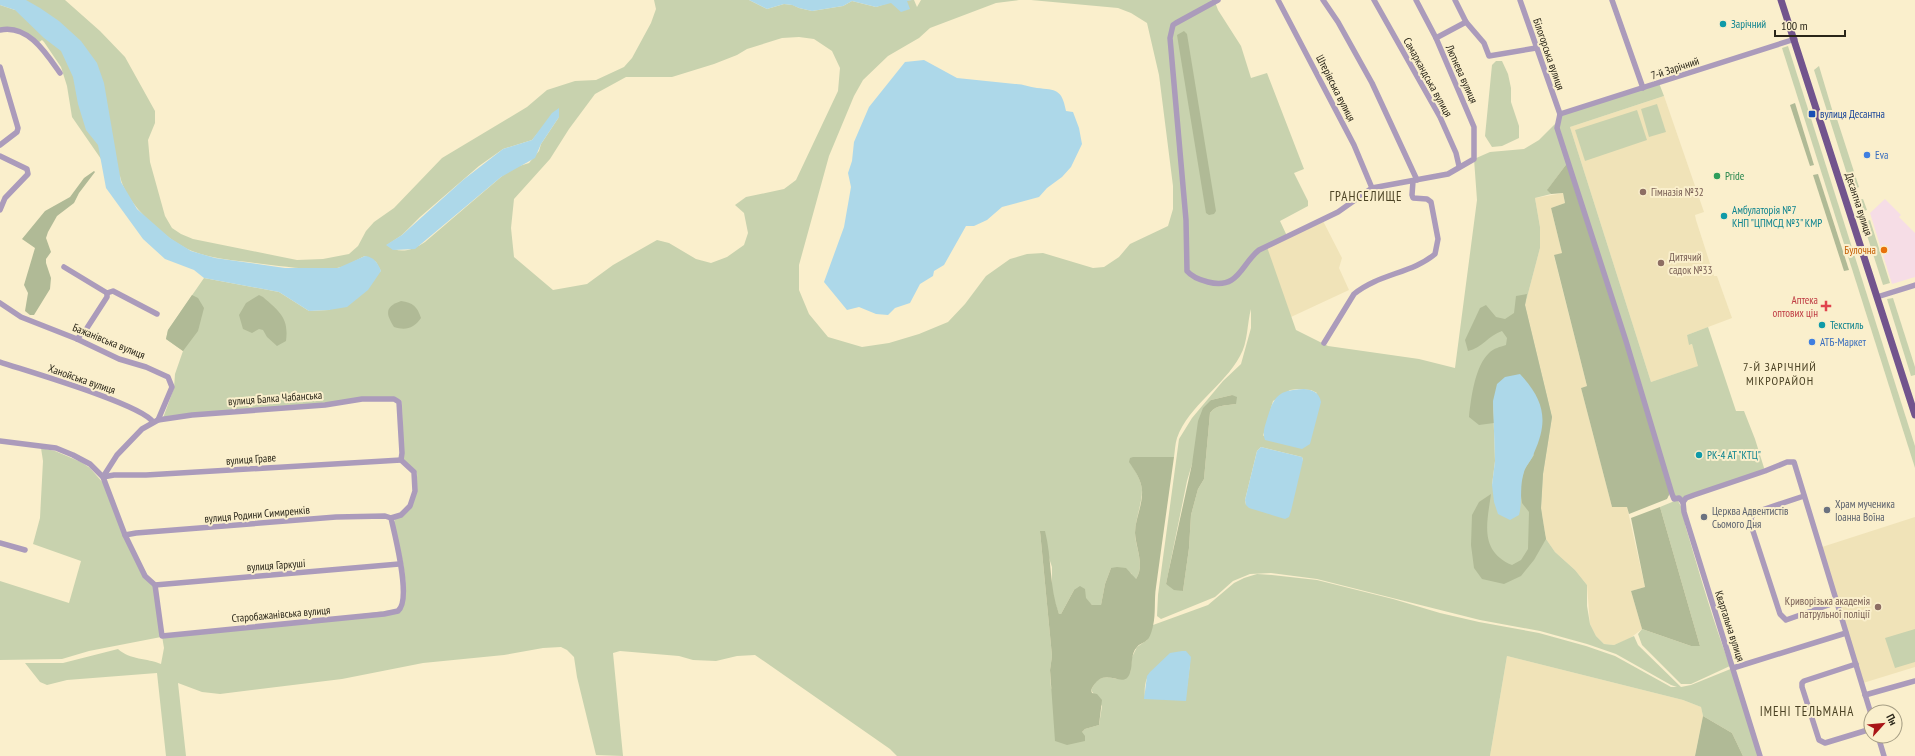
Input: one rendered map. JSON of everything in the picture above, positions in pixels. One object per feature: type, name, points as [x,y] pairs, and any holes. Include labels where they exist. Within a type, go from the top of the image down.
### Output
[{"type":"main road","name":"Десантна вулиця","points":[[1781,0],[1795,39],[1915,415]]},
{"type":"street","points":[[1218,0],[1176,23],[1171,31],[1170,38],[1186,220],[1186,270],[1191,275],[1217,284],[1232,280],[1242,272],[1253,255],[1259,250],[1338,212],[1372,188],[1452,173],[1459,166]]},
{"type":"street","name":"Штерівська вулиця","points":[[1278,0],[1354,145],[1372,188]]},
{"type":"street","points":[[1323,0],[1362,63],[1377,95],[1415,180],[1412,195],[1413,198],[1427,198],[1431,202],[1438,239],[1435,254],[1410,267],[1370,283],[1354,294],[1324,344]]},
{"type":"street","name":"Самаркандська вулиця","points":[[1374,0],[1440,117],[1456,153],[1459,166]]},
{"type":"street","name":"Лютнева вулиця","points":[[1416,0],[1436,38],[1474,127],[1474,159],[1459,166]]},
{"type":"street","points":[[1455,0],[1466,22],[1480,38],[1489,56],[1493,57],[1536,48]]},
{"type":"street","name":"Білогорська вулиця","points":[[1520,0],[1560,114]]},
{"type":"street","points":[[1612,0],[1643,88]]},
{"type":"street","points":[[1436,38],[1466,22]]},
{"type":"street","points":[[0,30],[13,29],[30,37],[47,53],[60,73]]},
{"type":"street","name":"7-й Зарічний","points":[[1560,114],[1795,39]]},
{"type":"street","points":[[0,66],[18,128],[17,132],[0,145]]},
{"type":"street","points":[[1560,114],[1558,128],[1626,341],[1674,499],[1679,498],[1683,502],[1686,498],[1694,495],[1787,462],[1794,462],[1868,704]]},
{"type":"street","points":[[0,156],[28,171],[28,174],[5,198],[0,210]]},
{"type":"street","points":[[64,267],[107,293],[113,291],[157,314]]},
{"type":"street","points":[[1877,297],[1915,285]]},
{"type":"street","points":[[77,339],[87,328],[107,297],[107,293]]},
{"type":"street","name":"Бажанівська вулиця","points":[[0,304],[21,317],[77,339],[119,359],[146,367],[168,377],[172,387],[156,421]]},
{"type":"street","name":"Ханойська вулиця","points":[[0,362],[121,403],[156,421]]},
{"type":"street","name":"вулиця Балка Чабанська","points":[[156,421],[192,415],[325,405],[362,399],[394,400],[399,402],[402,448],[401,460]]},
{"type":"street","points":[[103,476],[117,455],[142,429],[156,421]]},
{"type":"street","points":[[0,441],[56,448],[90,464],[103,476],[125,535],[145,576],[155,584]]},
{"type":"street","points":[[399,564],[391,518],[401,515],[410,506],[415,491],[414,472],[401,460]]},
{"type":"street","name":"вулиця Граве","points":[[103,476],[114,474],[146,475],[401,460]]},
{"type":"street","points":[[1804,496],[1756,512],[1752,515],[1751,525],[1782,618],[1786,620],[1837,602]]},
{"type":"street","name":"Квартальна вулиця","points":[[1683,502],[1684,512],[1721,636],[1733,668],[1760,756]]},
{"type":"street","name":"вулиця Родини Симиренків","points":[[125,535],[336,517],[385,516],[391,518]]},
{"type":"street","points":[[0,543],[25,550]]},
{"type":"street","name":"вулиця Гаркуші","points":[[155,584],[399,564]]},
{"type":"street","name":"Старобажанівська вулиця","points":[[155,584],[162,636],[360,617],[394,612],[400,609],[403,603],[404,589],[399,564]]},
{"type":"street","points":[[1733,668],[1846,633]]},
{"type":"street","points":[[1856,664],[1804,681],[1802,683],[1802,687],[1821,743],[1863,731]]},
{"type":"street","points":[[1865,695],[1915,681]]},
{"type":"street","points":[[1880,744],[1884,756]]},
{"type":"shaded area","points":[[1664,96],[1704,212],[1695,215],[1696,220],[1714,276],[1717,276],[1732,318],[1687,335],[1690,345],[1692,344],[1699,366],[1651,382],[1570,127]]},
{"type":"shaded area","points":[[1563,193],[1565,203],[1551,208],[1562,253],[1554,256],[1587,386],[1581,388],[1612,507],[1627,507],[1645,587],[1631,591],[1642,629],[1629,639],[1614,645],[1604,644],[1596,636],[1590,624],[1587,585],[1575,570],[1555,552],[1546,539],[1541,508],[1543,474],[1552,417],[1525,305],[1540,248],[1540,227],[1535,198]]},
{"type":"shaded area","points":[[1885,199],[1901,215],[1899,217],[1915,233],[1915,277],[1892,284],[1870,213]]},
{"type":"shaded area","points":[[1322,219],[1342,258],[1339,268],[1349,290],[1291,317],[1266,247]]},
{"type":"shaded area","name":"Криворізька академія патрульної поліції","points":[[1915,517],[1915,667],[1863,683],[1822,547]]},
{"type":"shaded area","points":[[1507,656],[1683,700],[1701,707],[1703,716],[1695,756],[1490,756]]},
{"type":"green space","points":[[23,0],[65,0],[100,31],[125,57],[155,111],[155,123],[148,140],[150,162],[165,216],[172,228],[193,239],[297,260],[323,259],[349,254],[358,246],[366,231],[374,222],[394,208],[442,158],[527,107],[547,90],[575,81],[596,80],[624,67],[632,58],[651,23],[656,9],[654,0],[749,0],[767,9],[784,4],[793,5],[812,11],[843,6],[852,1],[876,7],[891,2],[914,0],[917,7],[921,0],[1019,0],[996,3],[930,28],[919,38],[888,56],[863,80],[854,96],[829,156],[799,265],[799,290],[809,314],[828,337],[862,347],[889,343],[919,334],[948,322],[965,304],[986,276],[1010,259],[1027,254],[1043,253],[1093,268],[1104,267],[1119,257],[1130,244],[1168,226],[1173,209],[1173,186],[1159,75],[1147,23],[1131,13],[1118,8],[1031,0],[1211,0],[1215,2],[1218,10],[1241,46],[1251,78],[1267,73],[1304,169],[1294,173],[1308,201],[1308,206],[1280,221],[1287,236],[1267,247],[1296,330],[1328,346],[1419,359],[1455,368],[1477,200],[1474,159],[1490,152],[1524,149],[1539,140],[1557,122],[1560,114],[1659,83],[1664,96],[1570,127],[1651,382],[1698,366],[1692,344],[1689,345],[1687,335],[1708,327],[1736,411],[1744,411],[1765,471],[1686,498],[1674,499],[1568,162],[1548,189],[1551,194],[1535,198],[1540,227],[1540,248],[1525,305],[1552,417],[1543,474],[1541,508],[1543,527],[1546,539],[1555,552],[1575,570],[1587,585],[1587,606],[1590,624],[1596,636],[1604,644],[1614,645],[1634,636],[1638,645],[1681,687],[1691,685],[1733,668],[1760,756],[1743,756],[1732,733],[1703,716],[1701,707],[1683,700],[1507,656],[1490,756],[897,756],[890,749],[755,655],[737,656],[716,661],[693,660],[679,656],[620,651],[613,653],[623,756],[596,755],[577,677],[574,657],[567,650],[561,647],[543,648],[504,655],[423,663],[342,679],[220,694],[202,692],[178,683],[186,756],[166,756],[157,673],[67,680],[47,685],[40,682],[25,663],[63,663],[118,649],[133,657],[161,664],[164,648],[162,636],[278,625],[400,609],[404,601],[406,591],[404,568],[394,523],[395,519],[405,511],[409,505],[417,479],[417,473],[405,462],[403,457],[402,403],[401,400],[394,398],[163,418],[174,388],[175,374],[183,351],[166,339],[168,330],[204,278],[279,292],[309,311],[329,310],[381,271],[376,262],[365,256],[337,268],[296,268],[215,258],[192,251],[170,239],[138,209],[123,187],[120,176],[110,172],[72,117],[67,86],[61,67],[44,42],[42,40],[38,43],[19,29],[0,29],[0,5],[15,10]],"holes":[[[799,37],[814,39],[832,51],[840,68],[838,91],[796,180],[784,189],[746,197],[735,205],[744,213],[748,233],[744,245],[727,257],[711,263],[696,259],[669,243],[657,240],[613,265],[587,284],[553,290],[514,257],[511,228],[514,199],[550,159],[569,129],[595,94],[626,77],[672,77],[714,64],[737,55],[747,49],[782,38]],[[559,117],[541,144],[539,151],[529,163],[513,168],[501,177],[425,242],[411,249],[401,251],[387,245],[402,235],[420,217],[479,166],[503,149],[532,140],[541,129]],[[1251,309],[1251,328],[1241,364],[1223,381],[1192,418],[1179,439],[1158,595],[1157,616],[1161,619],[1215,597],[1233,581],[1250,574],[1271,573],[1317,579],[1480,620],[1540,631],[1587,644],[1616,654],[1677,687],[1671,687],[1615,656],[1539,633],[1440,613],[1393,599],[1317,580],[1257,574],[1234,583],[1208,605],[1153,625],[1147,640],[1137,647],[1132,657],[1130,673],[1116,679],[1107,677],[1101,678],[1093,686],[1091,690],[1102,706],[1099,725],[1085,729],[1082,732],[1051,688],[1050,670],[1052,656],[1040,531],[1052,567],[1052,595],[1059,614],[1061,614],[1074,590],[1092,605],[1101,605],[1105,584],[1111,568],[1131,573],[1134,579],[1136,579],[1139,574],[1140,563],[1135,528],[1142,490],[1130,459],[1174,457],[1176,440],[1182,426],[1198,405],[1225,377],[1243,351]],[[1290,390],[1311,390],[1317,393],[1263,436],[1273,401]],[[1232,395],[1236,404],[1215,408],[1210,413],[1204,479],[1198,489],[1191,515],[1189,548],[1183,591],[1166,584],[1187,481],[1211,400]],[[1493,401],[1502,496],[1492,485],[1495,461]],[[1261,447],[1302,457],[1303,460],[1246,505],[1245,500],[1257,451]],[[1190,663],[1187,687],[1145,698],[1147,678],[1155,669]]]},
{"type":"green space","points":[[1184,31],[1187,34],[1216,211],[1214,214],[1209,215],[1206,213],[1177,35]]},
{"type":"green space","points":[[1788,46],[1915,446],[1915,468],[1782,48]]},
{"type":"green space","points":[[1496,61],[1502,61],[1508,74],[1511,88],[1511,102],[1519,126],[1519,138],[1502,146],[1492,147],[1485,136],[1492,65]]},
{"type":"green space","points":[[1819,66],[1834,116],[1836,116],[1859,187],[1855,189],[1858,200],[1863,199],[1867,210],[1859,212],[1814,70]]},
{"type":"green space","points":[[1795,103],[1814,165],[1810,166],[1790,105]]},
{"type":"green space","points":[[1657,104],[1666,132],[1649,137],[1641,109]]},
{"type":"green space","points":[[1637,110],[1647,140],[1585,161],[1575,130]]},
{"type":"green space","points":[[1568,162],[1609,288],[1670,493],[1667,499],[1629,514],[1627,507],[1612,507],[1581,388],[1587,386],[1554,255],[1562,253],[1551,208],[1565,203],[1563,193],[1551,194],[1547,190]]},
{"type":"green space","points":[[94,171],[95,172],[79,193],[74,203],[57,216],[48,232],[46,238],[51,252],[46,259],[46,263],[51,278],[50,289],[34,315],[30,315],[25,311],[28,293],[24,285],[35,248],[22,239],[45,211],[70,197],[84,178]]},
{"type":"green space","points":[[1818,174],[1849,270],[1844,271],[1813,175]]},
{"type":"green space","points":[[1870,220],[1890,283],[1883,285],[1863,223]]},
{"type":"green space","points":[[1527,294],[1525,305],[1552,417],[1543,474],[1541,508],[1546,539],[1534,560],[1521,576],[1504,584],[1482,579],[1474,568],[1471,545],[1472,515],[1479,502],[1491,494],[1487,526],[1490,544],[1494,552],[1501,559],[1512,565],[1521,560],[1528,549],[1529,512],[1522,503],[1520,488],[1524,470],[1534,455],[1493,401],[1494,423],[1479,425],[1469,417],[1474,383],[1480,366],[1491,351],[1506,345],[1507,338],[1502,331],[1468,351],[1465,340],[1480,308],[1486,305],[1496,317],[1505,319],[1514,313],[1516,296]]},
{"type":"green space","points":[[192,295],[198,298],[204,308],[198,331],[183,351],[166,339],[168,330]]},
{"type":"green space","points":[[259,295],[279,311],[285,321],[287,333],[286,341],[277,346],[267,337],[263,330],[259,329],[252,333],[243,329],[239,315],[246,303]]},
{"type":"green space","points":[[1893,298],[1915,367],[1915,375],[1911,376],[1887,299]]},
{"type":"green space","points":[[401,301],[414,306],[421,318],[416,324],[406,329],[394,327],[388,315],[389,308],[395,303]]},
{"type":"green space","points":[[1232,395],[1237,397],[1236,404],[1215,408],[1210,413],[1204,479],[1198,489],[1191,515],[1189,548],[1183,591],[1174,590],[1166,584],[1192,464],[1198,421],[1203,408],[1211,400]]},
{"type":"green space","points":[[41,448],[55,451],[81,462],[90,468],[104,484],[125,538],[154,586],[161,637],[89,651],[62,659],[0,660],[0,581],[69,603],[81,561],[33,544],[40,518],[43,461]]},
{"type":"green space","points":[[1174,457],[1155,592],[1153,626],[1148,639],[1138,646],[1133,653],[1130,673],[1127,678],[1123,680],[1108,677],[1102,678],[1096,682],[1091,690],[1092,693],[1097,694],[1102,700],[1099,725],[1085,729],[1082,732],[1085,736],[1085,741],[1067,745],[1055,741],[1050,670],[1052,656],[1040,531],[1045,531],[1052,583],[1059,614],[1061,614],[1074,590],[1080,586],[1085,589],[1086,598],[1092,605],[1101,605],[1105,584],[1111,568],[1126,568],[1136,579],[1139,574],[1140,563],[1135,528],[1142,490],[1139,479],[1129,462],[1130,458]]},
{"type":"green space","points":[[1677,500],[1682,509],[1686,528],[1707,598],[1730,666],[1691,684],[1681,684],[1642,645],[1638,634],[1642,629],[1691,646],[1700,646],[1660,507]]},
{"type":"green space","points":[[1660,507],[1700,646],[1691,646],[1642,629],[1631,591],[1645,587],[1631,518]]},
{"type":"green space","points":[[1915,629],[1915,662],[1895,668],[1885,638]]},
{"type":"green space","points":[[1703,716],[1732,733],[1743,756],[1695,756]]},
{"type":"water","points":[[0,0],[26,0],[40,8],[59,21],[81,41],[97,63],[104,83],[121,182],[137,209],[170,238],[191,251],[215,258],[285,268],[338,268],[365,256],[375,261],[381,271],[368,290],[347,307],[309,311],[279,292],[204,278],[194,270],[165,259],[143,239],[106,188],[98,145],[86,130],[78,104],[73,77],[61,51],[44,38],[15,10],[0,5]]},
{"type":"water","points":[[749,0],[912,0],[907,1],[910,9],[901,12],[891,3],[876,7],[852,1],[843,6],[812,11],[784,4],[767,9]]},
{"type":"water","points":[[924,60],[957,78],[1021,84],[1057,92],[1062,98],[1066,111],[1073,112],[1079,128],[1082,144],[1071,167],[1039,197],[1002,207],[987,220],[974,226],[966,226],[944,265],[934,271],[933,276],[920,284],[910,303],[895,308],[888,315],[876,314],[859,307],[847,310],[824,282],[844,227],[851,187],[848,173],[852,161],[854,142],[869,107],[905,62]]},
{"type":"water","points":[[559,108],[559,117],[541,144],[535,158],[501,177],[415,249],[393,250],[386,245],[402,235],[463,180],[503,149],[532,140],[552,113]]},
{"type":"water","points":[[1520,374],[1539,402],[1542,411],[1542,430],[1533,456],[1525,469],[1521,488],[1519,515],[1510,520],[1498,514],[1494,502],[1492,485],[1495,461],[1493,401],[1497,384],[1505,377]]},
{"type":"water","points":[[1304,389],[1315,392],[1319,396],[1321,402],[1310,444],[1302,449],[1265,440],[1265,427],[1272,405],[1278,396],[1288,391]]},
{"type":"water","points":[[1261,447],[1302,457],[1303,460],[1291,511],[1289,517],[1285,519],[1249,508],[1246,505],[1245,500],[1257,451]]},
{"type":"water","points":[[1186,651],[1191,657],[1186,701],[1144,699],[1147,676],[1150,672],[1170,653]]},
{"type":"place","name":"Зарічний","points":[[1723,24]]},
{"type":"place","name":"вулиця Десантна","points":[[1812,114]]},
{"type":"place","name":"Eva","points":[[1867,155]]},
{"type":"place","name":"Pride","points":[[1717,176]]},
{"type":"place","name":"Гімназія №32","points":[[1643,192]]},
{"type":"place","name":"Амбулаторія №7 КНП \"ЦПМСД №3\" КМР","points":[[1724,216]]},
{"type":"place","name":"Булочна","points":[[1884,250]]},
{"type":"place","name":"Дитячий садок №33","points":[[1661,263]]},
{"type":"place","name":"Аптека оптових цін","points":[[1826,306]]},
{"type":"place","name":"Текстиль","points":[[1822,325]]},
{"type":"place","name":"АТБ-Маркет","points":[[1812,342]]},
{"type":"place","name":"РК-4 АТ \"КТЦ\"","points":[[1699,455]]},
{"type":"place","name":"Храм мученика Іоанна Воїна","points":[[1827,510]]},
{"type":"place","name":"Церква Адвентистів Сьомого Дня","points":[[1704,517]]},
{"type":"place","name":"Криворізька академія патрульної поліції","points":[[1878,607]]},
{"type":"district","name":"ГРАНСЕЛИЩЕ","points":[[1366,196]]},
{"type":"district","name":"7-Й ЗАРІЧНИЙ МІКРОРАЙОН","points":[[1780,373]]},
{"type":"district","name":"ІМЕНІ ТЕЛЬМАНА","points":[[1807,711]]}]
